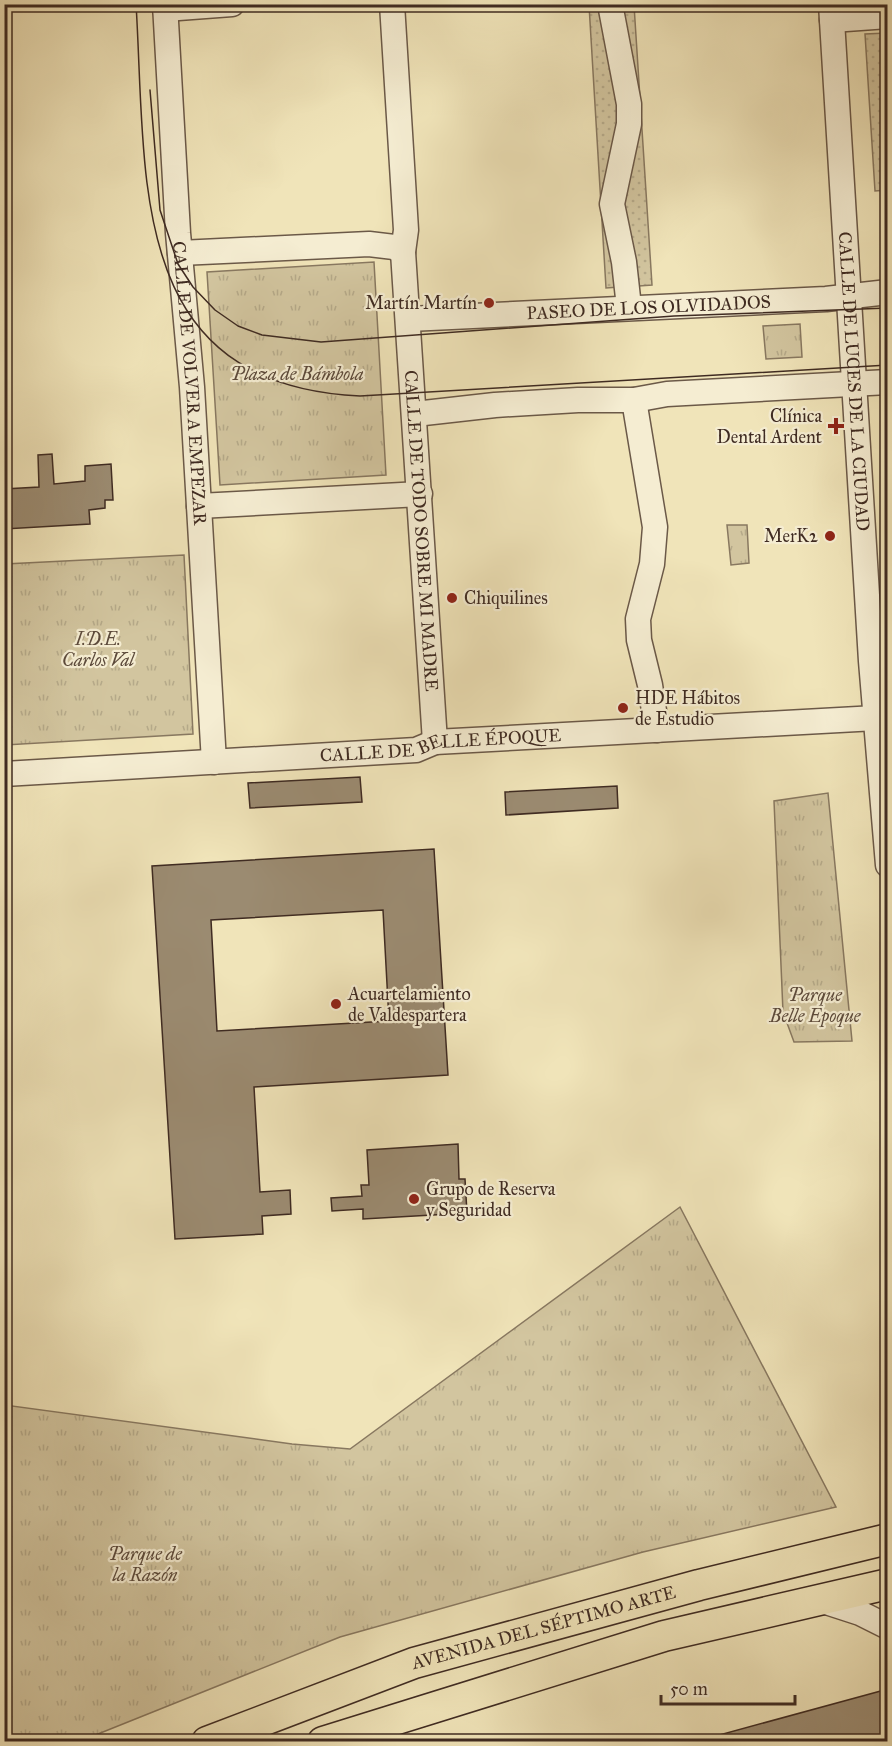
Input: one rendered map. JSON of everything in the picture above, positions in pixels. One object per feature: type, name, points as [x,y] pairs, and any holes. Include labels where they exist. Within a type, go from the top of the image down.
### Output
[{"type":"main road","name":"AVENIDA DEL SÉPTIMO ARTE","points":[[207,1742],[414,1664],[699,1585],[888,1539]]},
{"type":"main road","points":[[323,1742],[664,1636],[888,1584]]},
{"type":"street","points":[[165,7],[232,4]]},
{"type":"street","points":[[392,4],[406,230],[403,252],[409,319]]},
{"type":"street","points":[[610,4],[629,104],[629,124],[613,190],[612,204],[624,262],[629,307]]},
{"type":"street","name":"CALLE DE VOLVER A EMPEZAR","points":[[165,7],[214,762]]},
{"type":"street","points":[[831,12],[888,16]]},
{"type":"street","name":"CALLE DE LUCES DE LA CIUDAD","points":[[831,12],[855,384],[879,660],[876,718],[885,770],[888,865]]},
{"type":"street","points":[[180,253],[369,244],[394,247],[403,252]]},
{"type":"street","name":"PASEO DE LOS OLVIDADOS","points":[[409,319],[850,296],[888,292]]},
{"type":"street","name":"CALLE DE TODO SOBRE MI MADRE","points":[[409,319],[435,742]]},
{"type":"street","points":[[415,414],[506,404],[634,400],[676,394],[888,382]]},
{"type":"street","points":[[634,400],[655,527],[652,564],[638,619],[639,640],[650,685],[657,730]]},
{"type":"street","points":[[199,506],[420,494]]},
{"type":"street","name":"CALLE DE BELLE ÉPOQUE","points":[[4,774],[416,750],[435,742],[876,718]]},
{"type":"street","points":[[820,1600],[860,1613],[888,1627]]},
{"type":"green space","points":[[589,5],[602,5],[619,101],[615,142],[607,169],[603,197],[619,287],[606,288]]},
{"type":"green space","points":[[622,5],[634,5],[652,285],[639,286],[624,216]]},
{"type":"green space","points":[[887,33],[887,190],[875,191],[865,34]]},
{"type":"green space","name":"Plaza de Bámbola","points":[[374,262],[386,475],[220,485],[207,272]]},
{"type":"green space","points":[[800,324],[802,357],[766,359],[763,326]]},
{"type":"green space","points":[[727,525],[747,525],[749,563],[731,565]]},
{"type":"green space","name":"I.D.E. Carlos Val","points":[[184,555],[193,734],[5,745],[5,564]]},
{"type":"green space","name":"Parque Belle Epoque","points":[[828,793],[852,1041],[794,1042],[783,1012],[774,801]]},
{"type":"green space","name":"Parque de la Razón","points":[[680,1207],[836,1507],[643,1552],[340,1637],[88,1738],[72,1742],[5,1740],[5,1405],[292,1444],[350,1449]]},
{"type":"building","points":[[52,454],[54,484],[85,481],[85,466],[111,464],[113,500],[105,500],[105,508],[89,510],[90,524],[4,529],[4,489],[39,487],[38,455]]},
{"type":"building","points":[[360,777],[362,802],[250,808],[248,783]]},
{"type":"building","points":[[617,786],[618,808],[506,815],[505,792]]},
{"type":"building","points":[[434,849],[448,1075],[254,1087],[260,1192],[290,1190],[291,1214],[262,1216],[263,1234],[175,1239],[152,866]],"holes":[[[383,910],[389,1021],[217,1031],[211,920]]]},
{"type":"building","points":[[458,1144],[459,1179],[465,1179],[467,1213],[363,1219],[363,1209],[332,1211],[331,1198],[362,1196],[361,1185],[369,1185],[367,1150]]},
{"type":"building","points":[[888,1689],[888,1742],[713,1742],[712,1737]]},
{"type":"tram line","points":[[136,4],[143,138],[150,202],[164,262],[189,313],[227,355],[283,383],[360,396],[888,365]]},
{"type":"tram line","points":[[150,90],[160,210],[178,264],[193,287],[215,310],[238,326],[262,335],[321,342],[674,316],[888,308]]},
{"type":"place","name":"Martín Martín","points":[[489,303]]},
{"type":"place","name":"Clínica Dental Ardent","points":[[836,426]]},
{"type":"place","name":"MerK2","points":[[830,536]]},
{"type":"place","name":"Chiquilines","points":[[452,598]]},
{"type":"place","name":"HDE Hábitos de Estudio","points":[[623,708]]},
{"type":"place","name":"Acuartelamiento de Valdespartera","points":[[336,1004]]},
{"type":"place","name":"Grupo de Reserva y Seguridad","points":[[414,1199]]}]
